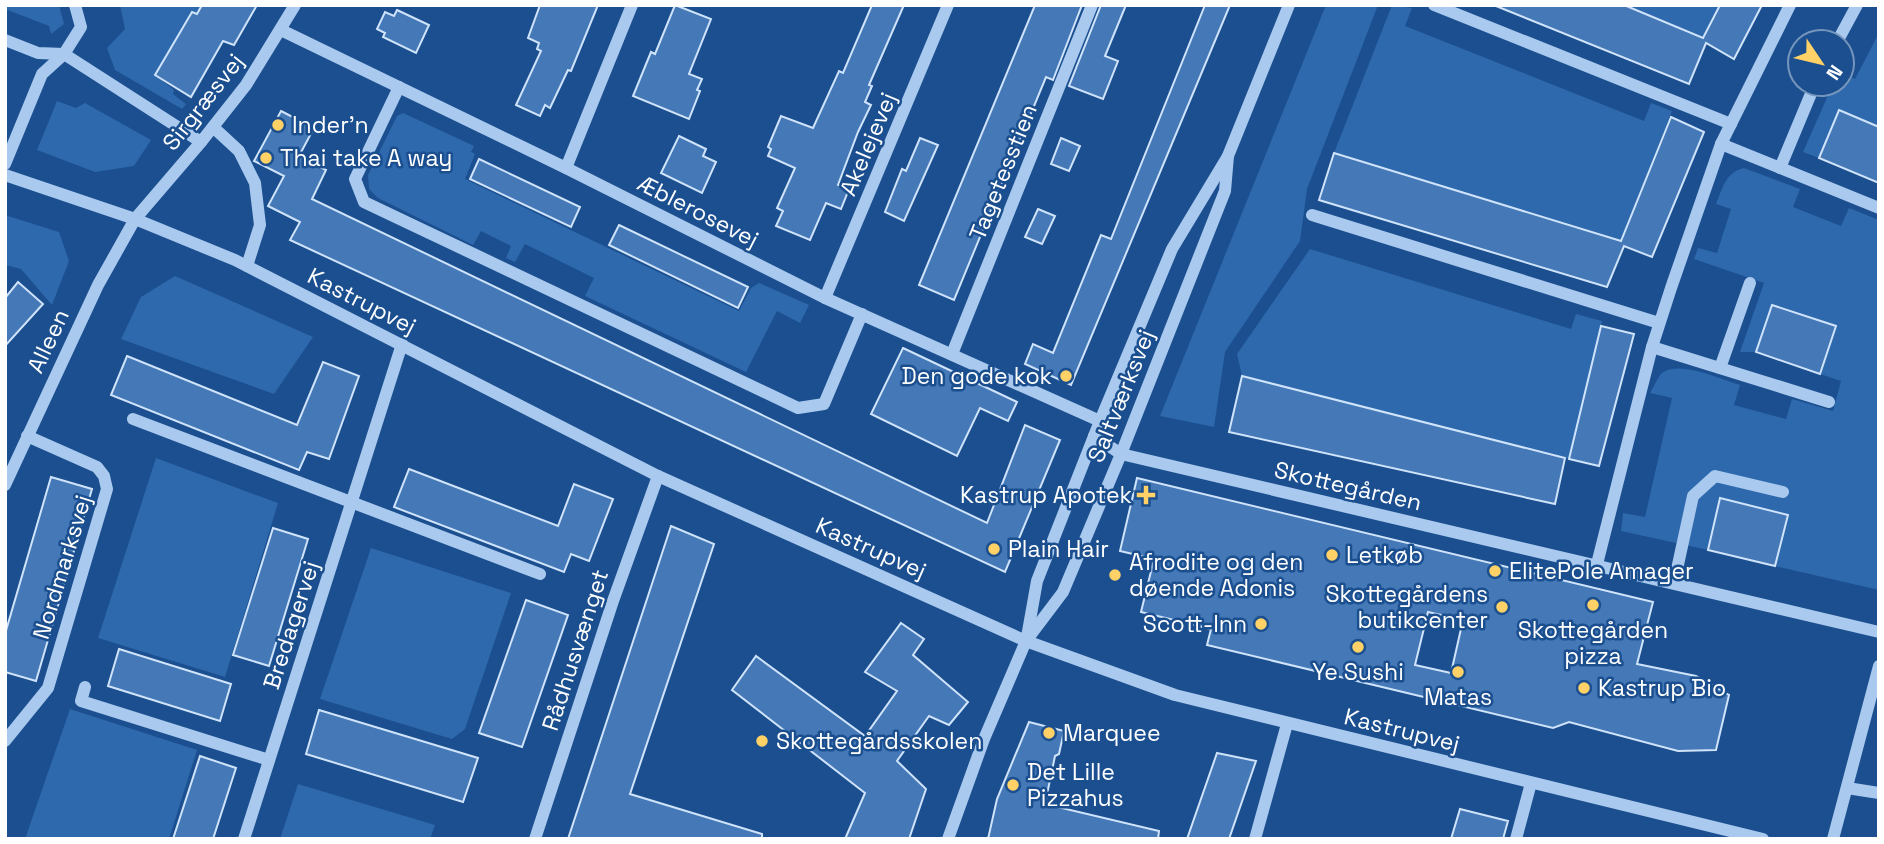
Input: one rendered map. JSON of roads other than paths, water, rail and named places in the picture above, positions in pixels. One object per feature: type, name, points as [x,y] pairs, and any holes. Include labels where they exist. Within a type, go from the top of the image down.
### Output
[{"type":"street","points":[[5,164],[42,74],[64,54],[81,27],[75,5]]},
{"type":"street","name":"Sirgræsvej","points":[[135,219],[246,85],[295,5]]},
{"type":"street","points":[[566,168],[632,5]]},
{"type":"street","name":"Akelejevej","points":[[825,298],[948,5]]},
{"type":"street","name":"Tagetesstien","points":[[952,354],[1092,5]]},
{"type":"street","name":"Saltværksvej","points":[[948,839],[984,739],[1026,641],[1037,581],[1100,421],[1171,250],[1228,156],[1289,5]]},
{"type":"street","points":[[1434,5],[1731,124]]},
{"type":"street","points":[[1597,564],[1659,323],[1721,144],[1790,5]]},
{"type":"street","points":[[1845,28],[1857,5]]},
{"type":"street","name":"Æblerosevej","points":[[281,30],[566,168],[825,298],[1100,421]]},
{"type":"street","points":[[5,40],[38,52],[64,54],[201,142]]},
{"type":"street","points":[[399,87],[355,179],[364,202],[798,408],[824,404],[862,314]]},
{"type":"street","points":[[1780,168],[1809,98]]},
{"type":"street","points":[[213,127],[239,150],[255,183],[260,225],[247,266]]},
{"type":"street","points":[[1721,144],[1879,208]]},
{"type":"street","name":"Saltværksvej","points":[[1026,641],[1063,592],[1121,454],[1225,191],[1228,156]]},
{"type":"street","name":"Kastrupvej","points":[[5,175],[135,219],[247,266],[658,476],[1026,641],[1175,695],[1763,839]]},
{"type":"street","points":[[1312,215],[1659,323]]},
{"type":"street","name":"Alleen","points":[[5,485],[107,266],[135,219]]},
{"type":"street","points":[[1720,368],[1750,284]]},
{"type":"street","name":"Bredagervej","points":[[244,839],[402,344]]},
{"type":"street","points":[[1652,347],[1829,402]]},
{"type":"street","points":[[133,419],[540,574]]},
{"type":"street","name":"Nordmarksvej","points":[[5,741],[48,688],[107,489],[104,476],[97,467],[27,436]]},
{"type":"street","name":"Skottegården","points":[[1094,436],[1121,454],[1879,632]]},
{"type":"street","name":"Rådhusvænget","points":[[535,839],[613,601],[658,476]]},
{"type":"street","points":[[1674,583],[1693,496],[1715,477],[1783,492]]},
{"type":"street","points":[[1833,839],[1879,666]]},
{"type":"street","points":[[85,687],[81,701],[269,760]]},
{"type":"street","points":[[1255,839],[1287,724]]},
{"type":"street","points":[[1516,839],[1531,783]]},
{"type":"street","points":[[1847,788],[1879,793]]},
{"type":"place","name":"Inder'n","points":[[278,125]]},
{"type":"place","name":"Thai take A way","points":[[266,158]]},
{"type":"place","name":"Den gode kok","points":[[1066,376]]},
{"type":"place","name":"Kastrup Apotek","points":[[1146,495]]},
{"type":"place","name":"Plain Hair","points":[[994,549]]},
{"type":"place","name":"Letkøb","points":[[1332,555]]},
{"type":"place","name":"ElitePole Amager","points":[[1495,571]]},
{"type":"place","name":"Afrodite og den døende Adonis","points":[[1115,575]]},
{"type":"place","name":"Skottegården pizza","points":[[1593,605]]},
{"type":"place","name":"Skottegårdens butikcenter","points":[[1502,607]]},
{"type":"place","name":"Scott-Inn","points":[[1261,624]]},
{"type":"place","name":"Ye Sushi","points":[[1358,647]]},
{"type":"place","name":"Matas","points":[[1458,672]]},
{"type":"place","name":"Kastrup Bio","points":[[1584,688]]},
{"type":"place","name":"Marquee","points":[[1049,733]]},
{"type":"place","name":"Skottegårdsskolen","points":[[762,741]]},
{"type":"place","name":"Det Lille Pizzahus","points":[[1013,785]]}]
